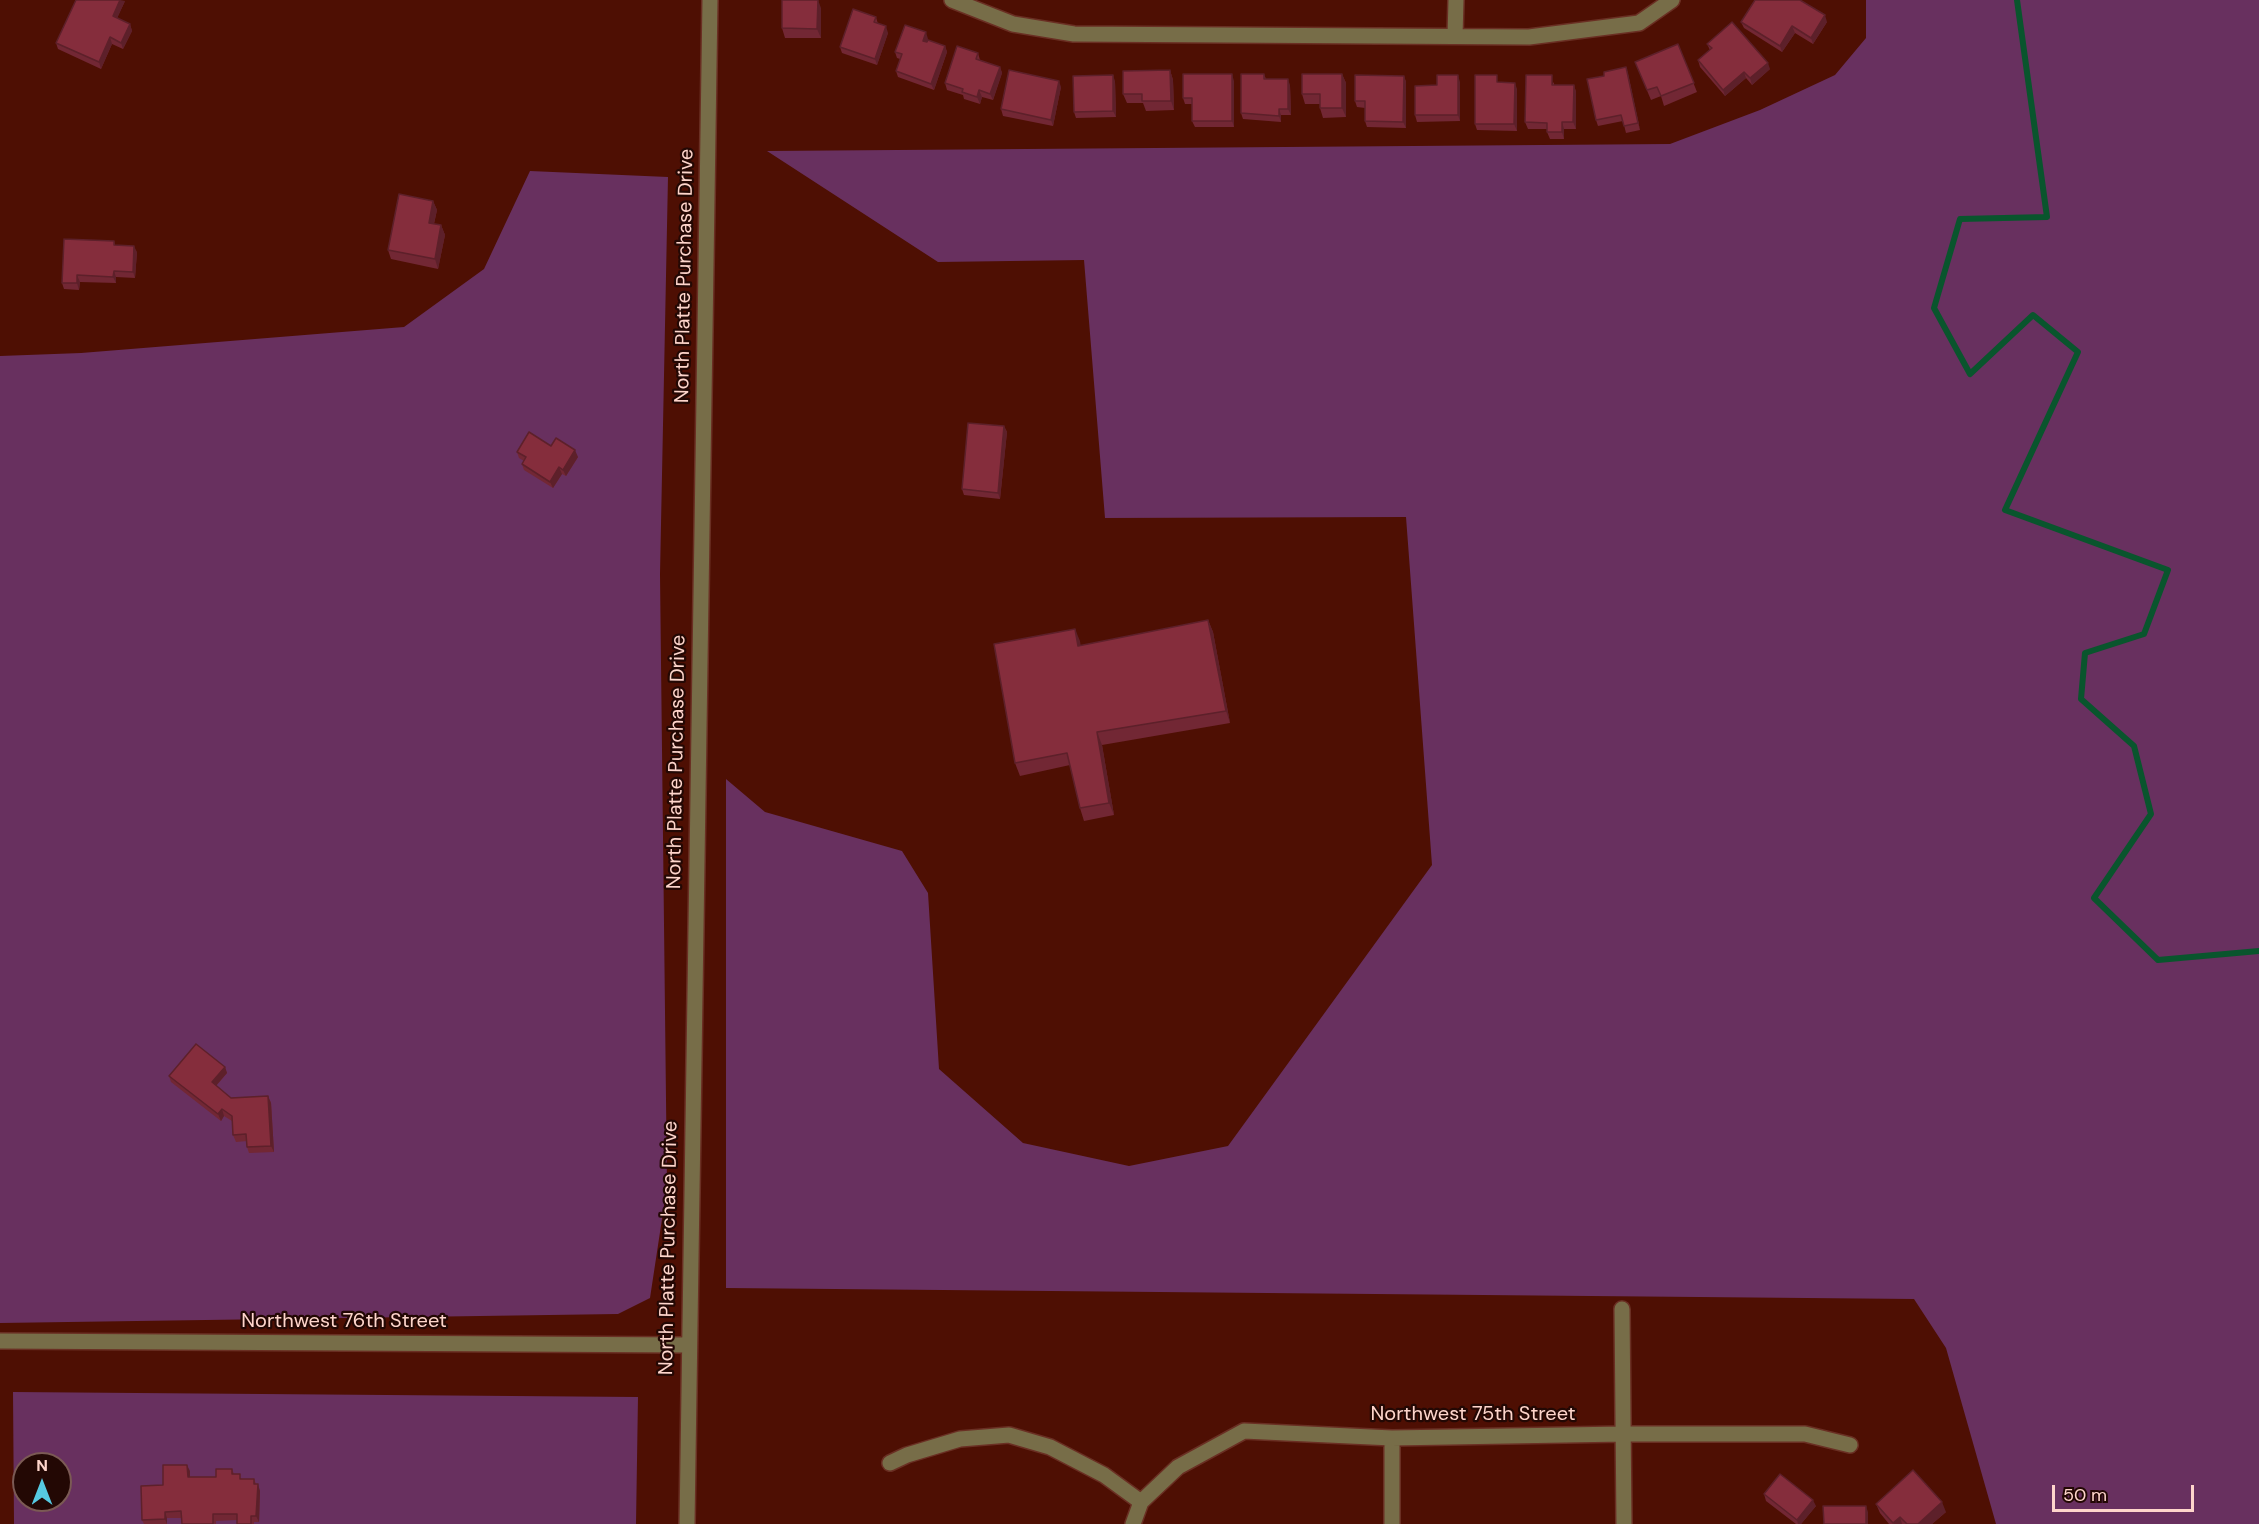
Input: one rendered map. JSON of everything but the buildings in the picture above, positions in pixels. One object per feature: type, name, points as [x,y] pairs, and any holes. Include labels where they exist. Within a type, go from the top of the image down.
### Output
[{"type":"street","name":"North Platte Purchase Drive","points":[[687,1524],[710,0]]},
{"type":"street","points":[[952,0],[1013,24],[1074,34],[1529,37],[1639,23],[1672,0]]},
{"type":"street","points":[[1455,36],[1456,0]]},
{"type":"street","points":[[1622,1309],[1624,1524]]},
{"type":"street","name":"Northwest 76th Street","points":[[0,1341],[688,1345]]},
{"type":"street","name":"Northwest 75th Street","points":[[1134,1524],[1141,1502],[1178,1467],[1244,1431],[1392,1438],[1805,1434],[1850,1445]]},
{"type":"street","points":[[890,1463],[907,1455],[960,1439],[1009,1435],[1050,1447],[1104,1475],[1141,1502]]},
{"type":"street","points":[[1392,1438],[1392,1524]]},
{"type":"shaded area","points":[[1866,0],[2259,0],[2259,1524],[1996,1524],[1946,1348],[1914,1299],[726,1288],[726,779],[765,812],[902,851],[928,893],[939,1069],[1023,1143],[1129,1166],[1228,1146],[1432,865],[1406,517],[1105,518],[1084,260],[938,262],[767,151],[1670,144],[1760,110],[1835,75],[1866,38]]},
{"type":"shaded area","points":[[530,171],[668,177],[660,574],[667,1186],[650,1298],[618,1314],[0,1323],[0,356],[81,353],[404,327],[484,269]]},
{"type":"shaded area","points":[[13,1392],[638,1397],[636,1524],[14,1524],[14,1512],[72,1512],[72,1452],[13,1452]]},
{"type":"waterway","points":[[2017,0],[2047,217],[1960,219],[1934,308],[1970,374],[2033,315],[2078,352],[2005,510],[2168,570],[2144,634],[2085,653],[2081,699],[2134,746],[2151,814],[2094,898],[2158,960],[2259,951]]}]
